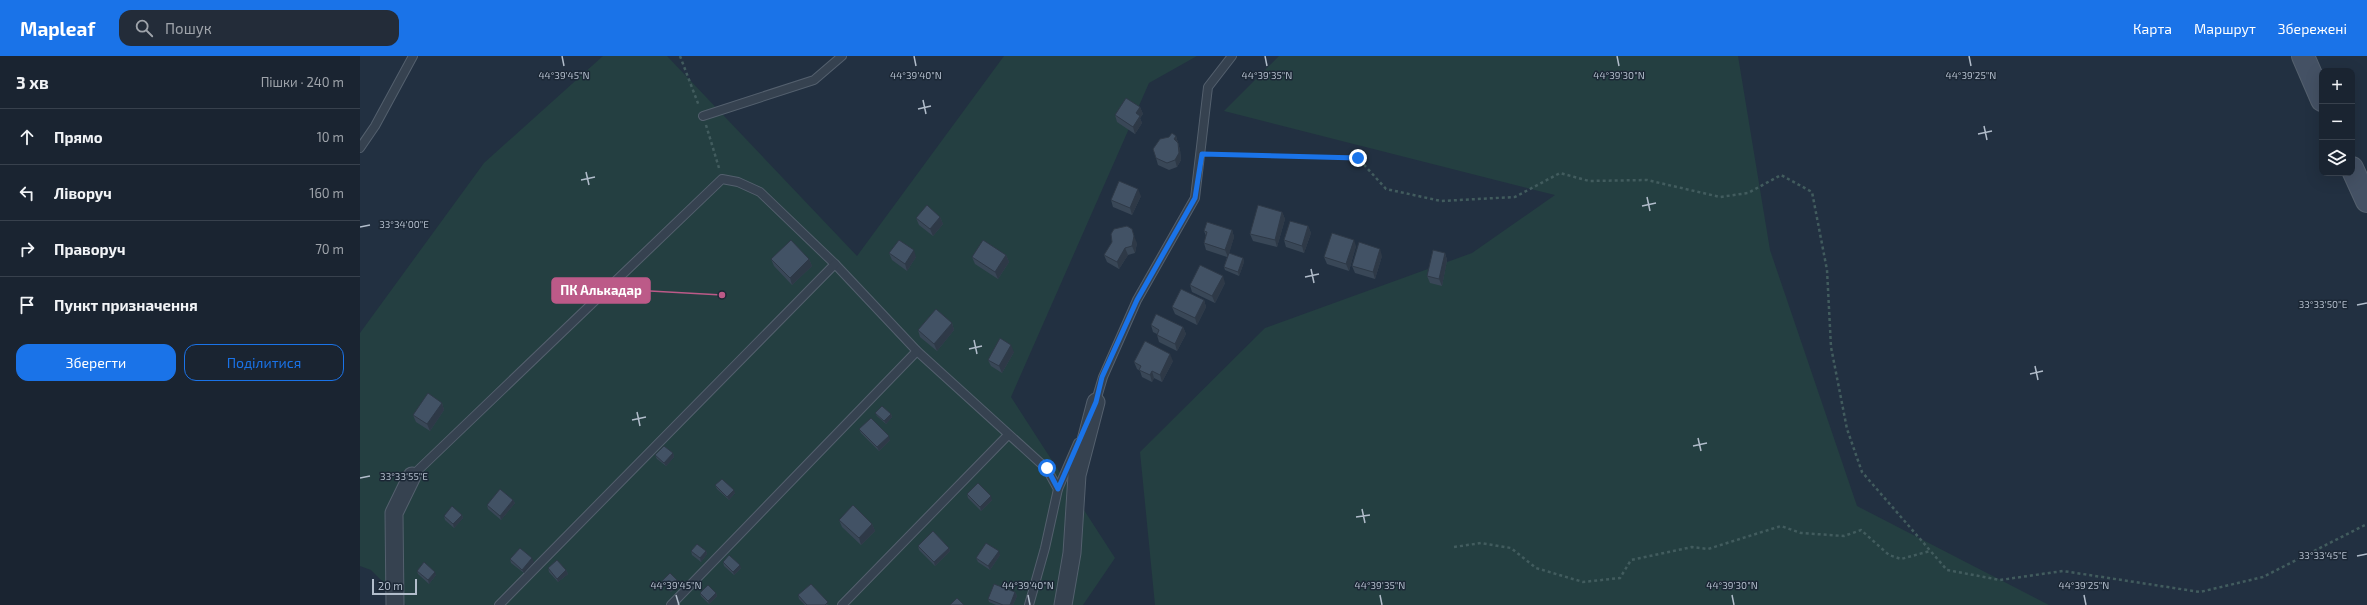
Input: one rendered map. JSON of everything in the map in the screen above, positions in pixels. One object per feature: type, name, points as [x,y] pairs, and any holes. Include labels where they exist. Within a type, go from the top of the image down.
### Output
[{"type":"main road","points":[[2303,56],[2319,93]]},
{"type":"main road","points":[[2355,175],[2367,201]]},
{"type":"street","points":[[1063,605],[1072,553],[1078,475],[1096,402]]},
{"type":"street","points":[[395,605],[394,513],[412,476]]},
{"type":"lane","points":[[360,148],[375,126],[413,56]]},
{"type":"lane","points":[[703,116],[814,80],[842,56]]},
{"type":"lane","points":[[1029,605],[1046,548],[1058,489],[1096,402],[1102,377],[1137,300],[1195,198],[1202,154],[1208,87],[1232,56]]},
{"type":"lane","points":[[412,476],[722,178],[738,182],[760,192],[835,264],[917,351],[1008,435],[1047,468],[1058,489]]},
{"type":"lane","points":[[499,605],[835,264]]},
{"type":"lane","points":[[671,605],[917,351]]},
{"type":"lane","points":[[842,605],[1008,435]]},
{"type":"path","points":[[1202,154],[1358,158],[1386,189],[1441,201],[1515,197],[1560,173],[1589,181],[1647,180],[1720,198],[1748,194],[1781,175],[1800,185],[1812,192],[1827,270],[1831,346],[1847,429],[1862,472],[1946,570],[2000,580],[2063,571],[2200,592],[2263,577],[2367,524]]},
{"type":"path","points":[[1454,547],[1481,543],[1511,548],[1536,568],[1583,582],[1620,578],[1631,560],[1692,547],[1708,549],[1781,526],[1801,533],[1844,536],[1861,530],[1889,555],[1902,559],[1930,551]]},
{"type":"green space","points":[[603,56],[667,56],[857,256],[1004,56],[1197,56],[1149,83],[1011,397],[1115,558],[1083,605],[406,605],[371,570],[360,566],[360,333],[484,163]]},
{"type":"green space","points":[[1279,56],[1738,56],[1770,250],[1857,506],[2049,605],[1155,605],[1140,452],[1265,328],[1472,253],[1555,195],[1224,111]]},
{"type":"building","points":[[1126,98],[1140,107],[1136,113],[1140,116],[1133,127],[1115,115]]},
{"type":"building","points":[[1172,133],[1176,136],[1174,139],[1178,143],[1179,153],[1175,160],[1167,163],[1156,158],[1153,149],[1160,139],[1169,137]]},
{"type":"building","points":[[1119,181],[1138,189],[1130,208],[1111,200]]},
{"type":"building","points":[[927,205],[940,217],[930,229],[916,218]]},
{"type":"building","points":[[1258,205],[1282,212],[1275,240],[1250,234]]},
{"type":"building","points":[[1290,221],[1308,226],[1302,246],[1284,240]]},
{"type":"building","points":[[1207,222],[1232,230],[1225,250],[1204,243],[1207,232],[1204,231]]},
{"type":"building","points":[[1127,226],[1132,229],[1134,236],[1132,246],[1125,248],[1117,262],[1104,255],[1112,242],[1111,234],[1114,229]]},
{"type":"building","points":[[1332,233],[1354,240],[1346,264],[1324,257]]},
{"type":"building","points":[[791,240],[809,259],[790,278],[771,259]]},
{"type":"building","points":[[899,240],[914,250],[905,264],[889,253]]},
{"type":"building","points":[[983,240],[1006,255],[995,272],[972,257]]},
{"type":"building","points":[[1359,242],[1380,249],[1373,272],[1352,266]]},
{"type":"building","points":[[1433,250],[1445,253],[1439,279],[1427,276]]},
{"type":"building","points":[[1229,253],[1243,258],[1238,272],[1224,267]]},
{"type":"building","points":[[1200,265],[1223,276],[1212,296],[1190,285]]},
{"type":"building","points":[[1181,289],[1204,300],[1195,318],[1172,307]]},
{"type":"building","points":[[936,309],[952,323],[934,344],[918,330]]},
{"type":"building","points":[[1156,314],[1183,327],[1175,344],[1157,335],[1159,330],[1151,325]]},
{"type":"building","points":[[1000,338],[1011,345],[999,366],[988,360]]},
{"type":"building","points":[[1145,341],[1170,354],[1160,375],[1152,371],[1150,375],[1139,370],[1141,366],[1134,362]]},
{"type":"building","points":[[428,393],[442,403],[427,424],[413,415]]},
{"type":"building","points":[[882,406],[891,414],[884,421],[875,413]]},
{"type":"building","points":[[871,418],[889,436],[877,447],[859,429]]},
{"type":"building","points":[[664,446],[673,453],[664,463],[655,455]]},
{"type":"building","points":[[722,479],[734,490],[727,497],[715,485]]},
{"type":"building","points":[[978,483],[991,496],[980,507],[967,494]]},
{"type":"building","points":[[500,489],[513,500],[500,516],[487,505]]},
{"type":"building","points":[[853,505],[872,524],[859,538],[839,520]]},
{"type":"building","points":[[452,506],[462,515],[453,524],[444,516]]},
{"type":"building","points":[[933,531],[949,548],[934,562],[918,546]]},
{"type":"building","points":[[986,543],[999,551],[988,566],[976,558]]},
{"type":"building","points":[[697,544],[706,551],[700,558],[691,551]]},
{"type":"building","points":[[520,548],[532,558],[522,570],[510,559]]},
{"type":"building","points":[[729,555],[740,565],[733,572],[723,562]]},
{"type":"building","points":[[557,560],[566,570],[557,579],[548,568]]},
{"type":"building","points":[[424,562],[435,572],[428,580],[417,571]]},
{"type":"building","points":[[670,573],[677,580],[669,588],[662,581]]},
{"type":"building","points":[[811,584],[828,602],[825,605],[807,605],[798,595]]},
{"type":"building","points":[[994,584],[1015,592],[1010,605],[1003,605],[988,599]]},
{"type":"building","points":[[708,585],[716,593],[708,601],[700,593]]},
{"type":"building","points":[[957,598],[964,605],[950,605]]},
{"type":"place","name":"ПК Алькадар","points":[[722,295]]},
{"type":"route","points":[[1047,468],[1058,489],[1096,402],[1102,377],[1137,300],[1195,198],[1202,154],[1358,158]]}]
